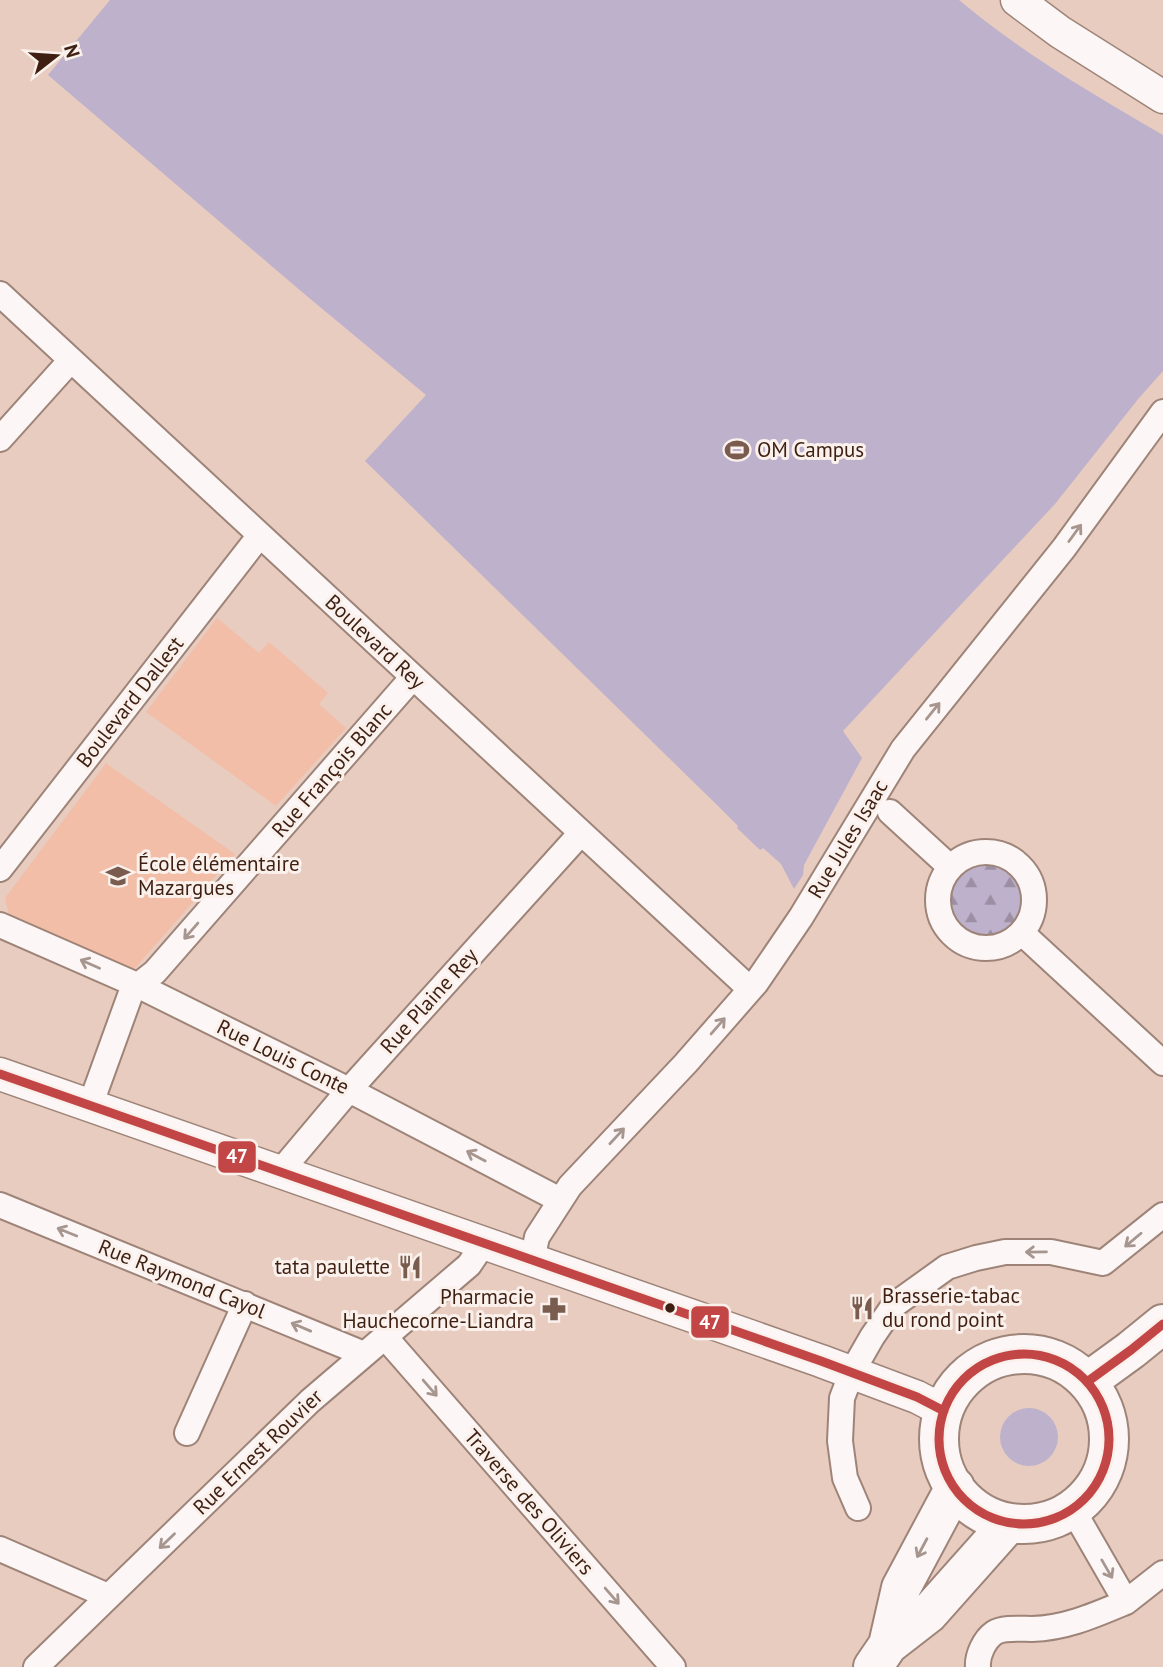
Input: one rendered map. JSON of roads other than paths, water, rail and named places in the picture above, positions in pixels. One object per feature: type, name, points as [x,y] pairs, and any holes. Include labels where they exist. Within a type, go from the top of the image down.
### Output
[{"type":"main road","points":[[1087,1382],[1163,1324]]},
{"type":"main road","points":[[1029,1354],[1051,1358],[1070,1368],[1087,1382],[1103,1406],[1110,1435],[1106,1464],[1093,1489],[1073,1510],[1053,1520],[1031,1525],[1009,1523],[988,1516],[969,1504],[955,1488],[944,1466],[940,1429],[944,1411],[954,1391],[969,1375],[987,1363],[1007,1356],[1029,1354]]},
{"type":"main road","points":[[880,1656],[901,1588],[955,1488]]},
{"type":"main road","points":[[880,1656],[928,1615],[1009,1523]]},
{"type":"street","points":[[1017,0],[1060,32],[1163,97]]},
{"type":"street","name":"Boulevard Rey","points":[[0,294],[750,989]]},
{"type":"street","points":[[0,439],[71,360]]},
{"type":"street","name":"Rue Jules Isaac","points":[[532,1260],[537,1237],[570,1185],[686,1063],[750,989],[801,917],[903,748],[1064,548],[1163,412]]},
{"type":"street","name":"Boulevard Dallest","points":[[0,869],[260,535]]},
{"type":"street","name":"Rue François Blanc","points":[[137,985],[155,972],[413,677]]},
{"type":"street","points":[[890,812],[950,867]]},
{"type":"street","name":"Rue Plaine Rey","points":[[280,1172],[349,1090],[581,833]]},
{"type":"street","points":[[986,852],[1015,862],[1026,874],[1033,889],[1034,905],[1030,920],[1022,933],[1009,943],[993,948],[978,948],[963,943],[950,933],[937,904],[943,876],[950,867],[958,860],[986,852]]},
{"type":"street","name":"Rue Louis Conte","points":[[0,925],[137,985],[349,1090],[560,1200]]},
{"type":"street","points":[[1022,933],[1163,1063]]},
{"type":"street","points":[[90,1106],[132,990],[137,985]]},
{"type":"street","points":[[0,1074],[852,1372],[918,1397],[944,1411]]},
{"type":"street","name":"Rue Raymond Cayol","points":[[0,1205],[363,1354]]},
{"type":"street","points":[[858,1508],[845,1478],[840,1441],[842,1398],[852,1372],[894,1305],[947,1267],[1005,1252],[1051,1252],[1103,1264],[1163,1215]]},
{"type":"street","name":"Rue Ernest Rouvier","points":[[36,1667],[310,1401],[469,1265],[484,1243]]},
{"type":"street","points":[[187,1433],[246,1304]]},
{"type":"street","name":"Traverse des Oliviers","points":[[385,1337],[673,1667]]},
{"type":"street","points":[[1073,1510],[1126,1602]]},
{"type":"street","points":[[0,1549],[108,1596]]},
{"type":"street","points":[[978,1667],[977,1662],[984,1644],[995,1632],[1049,1628],[1074,1623],[1126,1602],[1163,1573]]},
{"type":"place","name":"OM Campus","points":[[737,450]]},
{"type":"place","name":"École élémentaire Mazargues","points":[[118,876]]},
{"type":"place","name":"tata paulette","points":[[410,1267]]},
{"type":"place","name":"Brasserie-tabac du rond point","points":[[862,1308]]},
{"type":"place","name":"Pharmacie Hauchecorne-Liandra","points":[[554,1309]]}]
